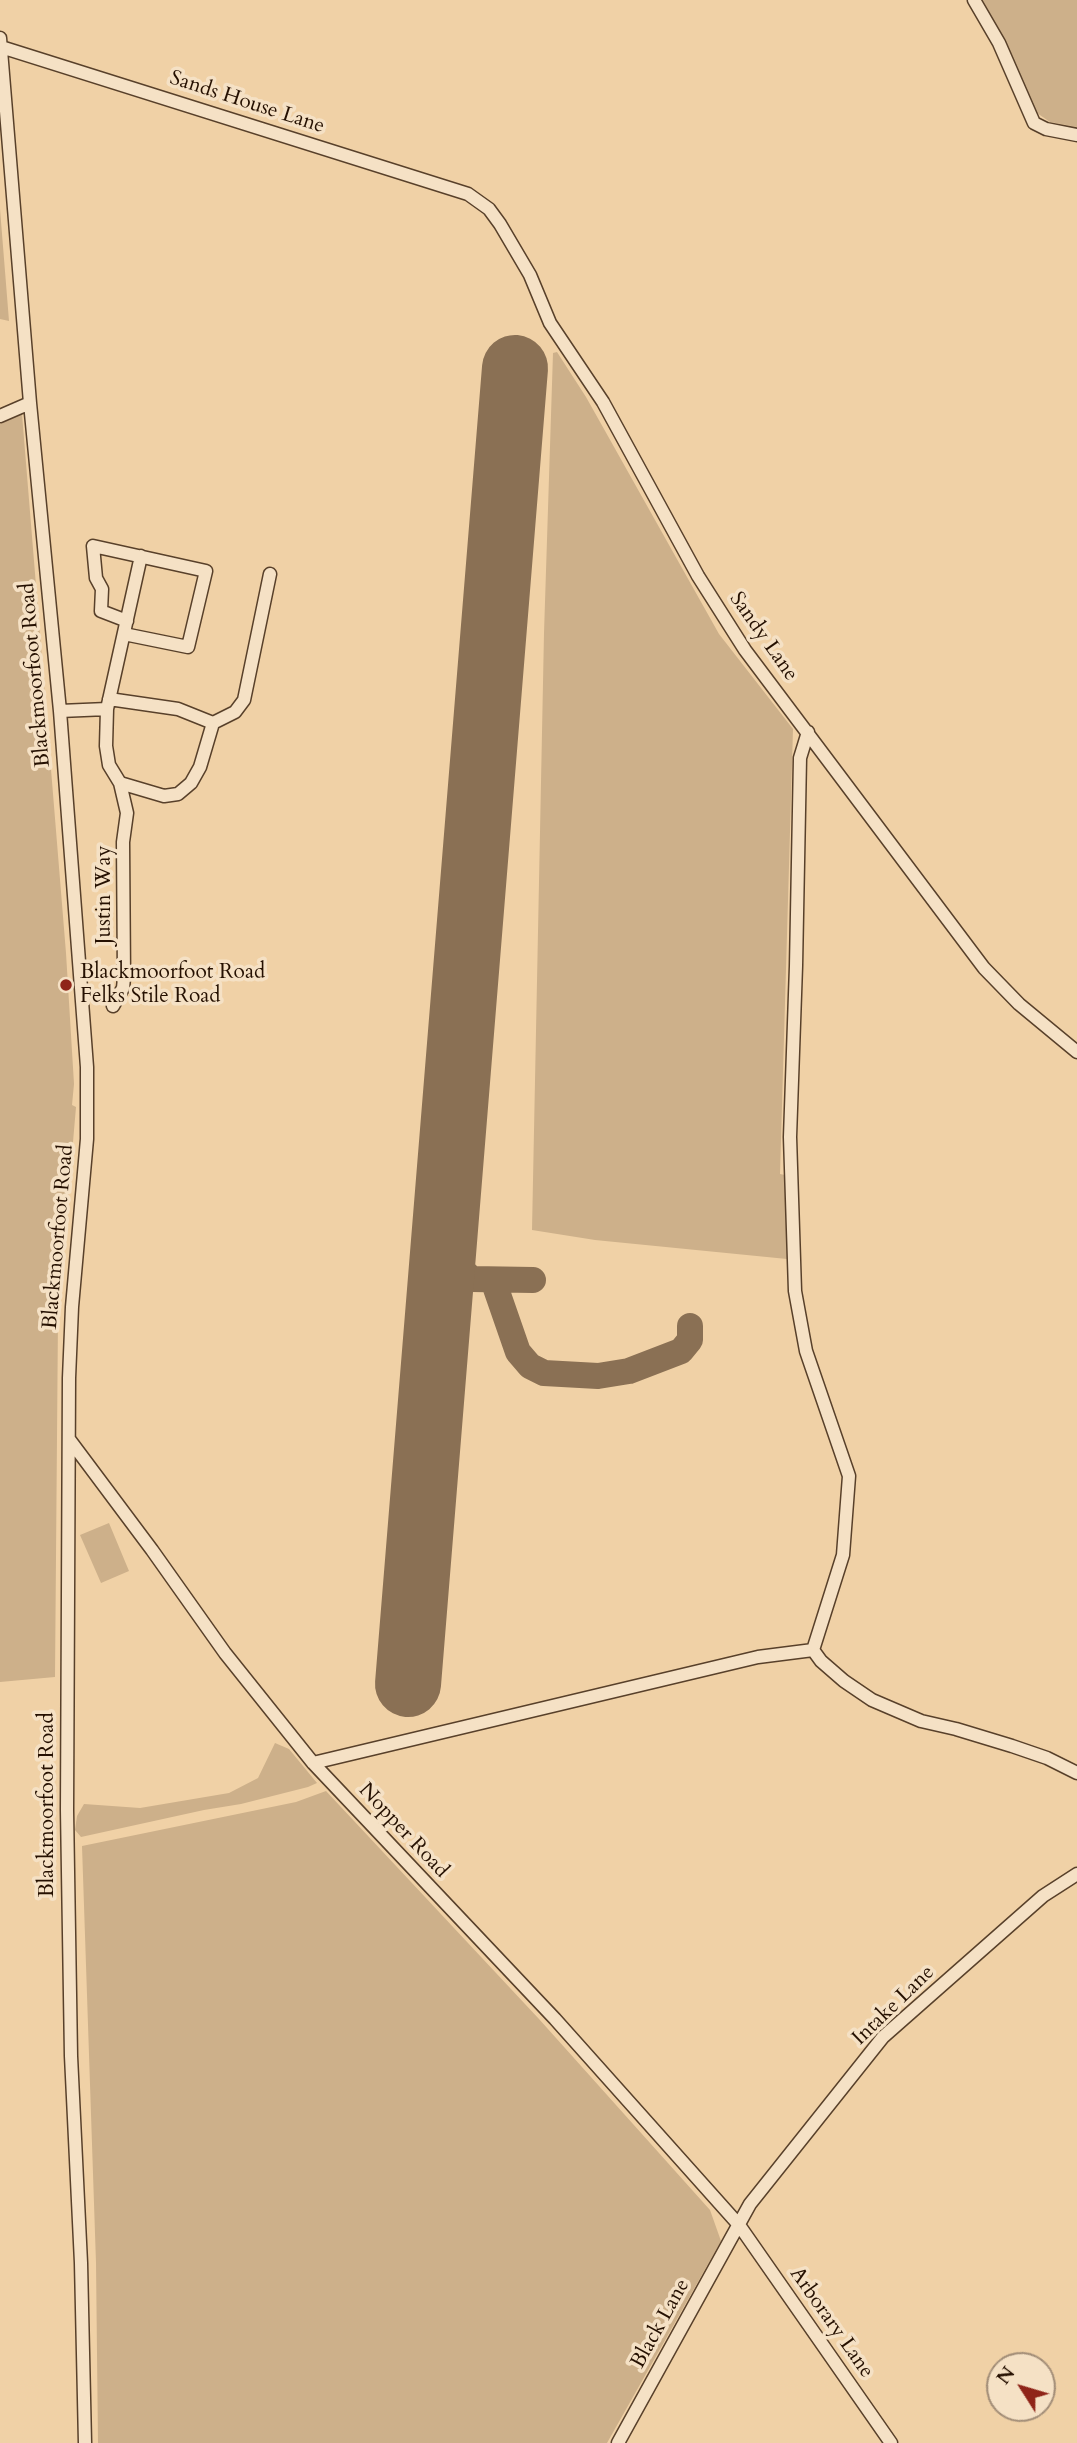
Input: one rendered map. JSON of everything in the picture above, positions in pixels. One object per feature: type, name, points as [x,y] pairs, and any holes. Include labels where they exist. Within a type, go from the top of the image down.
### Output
[{"type":"street","points":[[975,0],[999,43],[1034,123],[1046,129],[1077,135]]},
{"type":"street","name":"Blackmoorfoot Road","points":[[0,38],[30,402],[60,711],[87,1079],[87,1139],[70,1327],[67,1861],[71,2056],[82,2263],[85,2443]]},
{"type":"street","name":"Sands House Lane","points":[[1,47],[434,183],[468,194],[479,201]]},
{"type":"street","name":"Sandy Lane","points":[[479,201],[500,224],[530,275],[550,323],[603,402],[698,576],[745,650],[984,968],[1019,1004],[1077,1052]]},
{"type":"street","points":[[0,416],[30,402]]},
{"type":"street","points":[[124,634],[188,647],[206,571],[93,546],[96,578],[102,589],[101,611],[127,621]]},
{"type":"street","points":[[141,556],[108,704],[106,746],[109,765],[120,783],[164,796],[178,794],[191,783],[200,768],[213,723],[235,712],[244,700],[270,574]]},
{"type":"street","points":[[60,711],[108,704],[178,709],[213,723]]},
{"type":"street","points":[[808,732],[800,758],[790,1137],[795,1291],[806,1351],[849,1476],[842,1555],[813,1650]]},
{"type":"street","name":"Justin Way","points":[[113,1006],[123,988],[124,978],[123,842],[127,813],[120,783]]},
{"type":"street","name":"Nopper Road","points":[[69,1439],[225,1653],[313,1763],[555,2019],[739,2225]]},
{"type":"street","points":[[313,1763],[758,1657],[813,1650]]},
{"type":"street","points":[[813,1650],[821,1661],[844,1681],[872,1700],[921,1721],[957,1728],[1047,1758],[1077,1773]]},
{"type":"street","name":"Intake Lane","points":[[739,2225],[750,2204],[883,2037],[1043,1896],[1077,1874]]},
{"type":"street","name":"Black Lane","points":[[618,2443],[739,2225]]},
{"type":"street","name":"Arborary Lane","points":[[739,2225],[891,2443]]},
{"type":"shaded area","points":[[982,0],[1077,0],[1077,127],[1050,122],[1037,113]]},
{"type":"shaded area","points":[[0,209],[9,321],[0,319]]},
{"type":"shaded area","points":[[557,352],[586,397],[719,634],[793,729],[780,1174],[785,1175],[787,1259],[595,1240],[532,1230],[544,633],[553,353]]},
{"type":"shaded area","points":[[22,414],[66,953],[74,1084],[72,1105],[76,1107],[58,1317],[55,1677],[0,1682],[0,424]]},
{"type":"shaded area","points":[[109,1523],[129,1571],[101,1583],[80,1535]]},
{"type":"shaded area","points":[[275,1743],[289,1749],[317,1783],[241,1804],[81,1837],[75,1830],[77,1816],[84,1804],[140,1808],[229,1793],[258,1778]]},
{"type":"shaded area","points":[[326,1791],[539,2019],[710,2210],[721,2241],[607,2443],[98,2443],[96,2263],[82,1846],[296,1802]]},
{"type":"taxiway","points":[[446,1228],[461,1269],[472,1279],[533,1280]]},
{"type":"taxiway","points":[[493,1280],[518,1352],[530,1366],[544,1373],[598,1376],[629,1371],[681,1351],[690,1340],[690,1326]]},
{"type":"runway","points":[[408,1684],[515,368]]},
{"type":"place","name":"Blackmoorfoot Road Felks Stile Road","points":[[66,985]]}]
